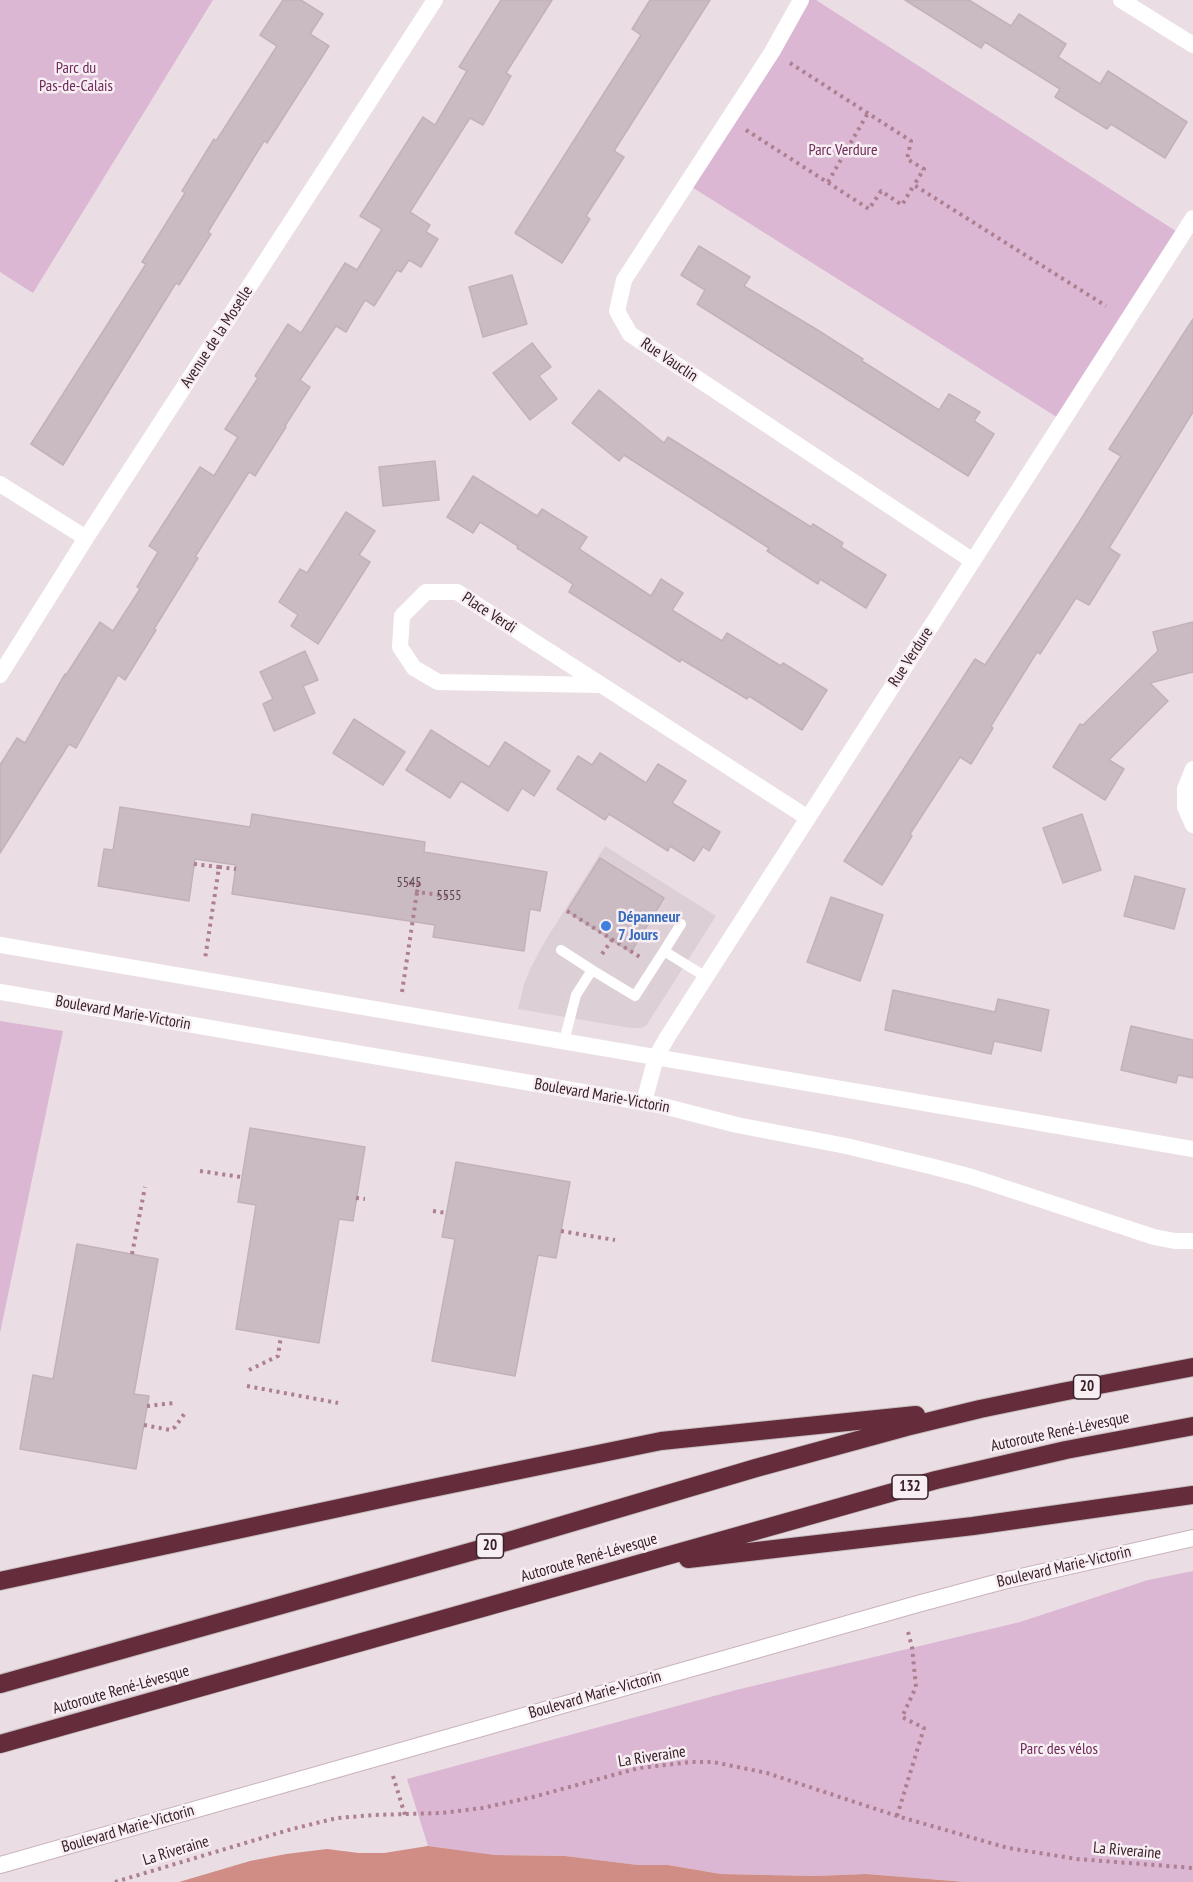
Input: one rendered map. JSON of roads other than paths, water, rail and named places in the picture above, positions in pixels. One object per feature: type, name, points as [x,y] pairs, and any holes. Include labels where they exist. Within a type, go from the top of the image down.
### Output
[{"type":"highway","name":"20","points":[[0,1684],[906,1427],[981,1409],[1193,1367]]},
{"type":"highway","points":[[0,1581],[662,1441],[981,1409]]},
{"type":"highway","name":"Autoroute René-Lévesque","points":[[0,1744],[936,1480],[1066,1450],[1193,1426]]},
{"type":"highway","points":[[632,1565],[973,1526],[1193,1495]]},
{"type":"street","name":"Rue Vauclin","points":[[801,0],[772,52],[624,280],[617,311],[630,334],[973,561]]},
{"type":"street","points":[[1121,0],[1193,45]]},
{"type":"street","name":"Avenue de la Moselle","points":[[0,675],[431,1]]},
{"type":"street","name":"Rue Verdure","points":[[644,1102],[656,1057],[1193,218]]},
{"type":"street","points":[[0,484],[86,538]]},
{"type":"street","name":"Place Verdi","points":[[600,685],[438,682],[414,668],[400,647],[402,616],[426,592],[457,592],[808,818]]},
{"type":"street","points":[[1193,769],[1185,789],[1185,807],[1193,825]]},
{"type":"street","points":[[7,946],[1193,1149]]},
{"type":"street","name":"Boulevard Marie-Victorin","points":[[0,992],[644,1102],[941,1169],[982,1180],[1154,1237],[1175,1241],[1193,1241]]},
{"type":"street","name":"Boulevard Marie-Victorin","points":[[0,1865],[992,1584],[1193,1538]]},
{"type":"lane","points":[[561,950],[635,996],[681,924]]},
{"type":"lane","points":[[664,951],[706,977]]},
{"type":"lane","points":[[564,1041],[576,995],[592,970]]},
{"type":"place","name":"Dépanneur 7 Jours","points":[[606,926]]},
{"type":"park label","name":"Parc du Pas-de-Calais","points":[[76,77]]},
{"type":"park label","name":"Parc Verdure","points":[[843,150]]},
{"type":"park label","name":"Parc des vélos","points":[[1059,1749]]}]
